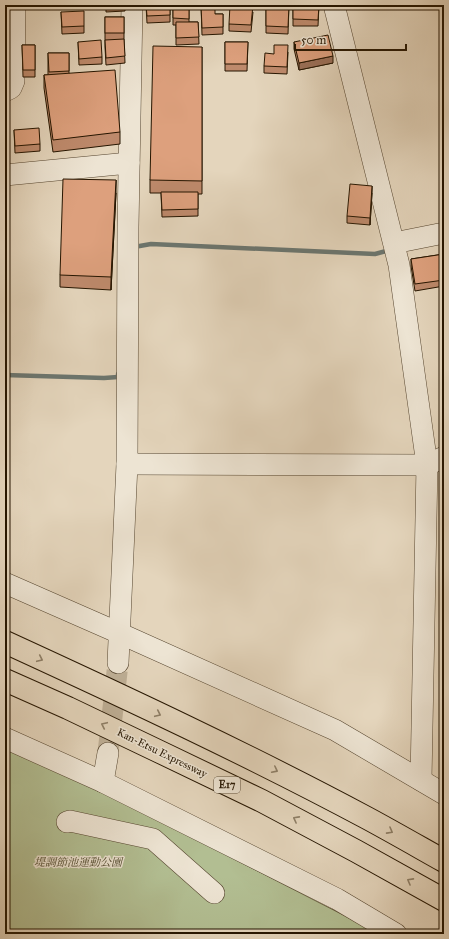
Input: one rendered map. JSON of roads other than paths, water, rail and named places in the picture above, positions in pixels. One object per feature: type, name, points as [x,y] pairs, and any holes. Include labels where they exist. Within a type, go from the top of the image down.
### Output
[{"type":"highway","points":[[5,642],[272,769],[369,819],[444,861]]},
{"type":"highway","name":"Kan-Etsu Expressway","points":[[5,680],[68,708],[262,801],[444,900]]},
{"type":"street","points":[[5,91],[11,88],[14,81],[15,5]]},
{"type":"street","points":[[118,663],[127,464],[128,227],[132,5]]},
{"type":"street","points":[[334,5],[399,265],[435,461],[421,780]]},
{"type":"street","points":[[5,175],[129,163]]},
{"type":"street","points":[[394,243],[444,233]]},
{"type":"street","points":[[127,464],[435,461]]},
{"type":"street","points":[[5,583],[335,730],[444,794]]},
{"type":"street","points":[[5,738],[103,782],[337,899],[384,931]]},
{"type":"street","points":[[103,782],[108,753]]},
{"type":"street","points":[[153,839],[166,813]]},
{"type":"street","points":[[68,822],[70,821],[153,839],[214,893]]},
{"type":"waterway","points":[[134,247],[151,244],[375,254],[390,250]]},
{"type":"waterway","points":[[5,375],[104,378],[118,377],[118,374]]},
{"type":"tunnel","points":[[108,753],[118,663]]},
{"type":"park label","name":"堤調節池運動公園","points":[[78,862]]}]
